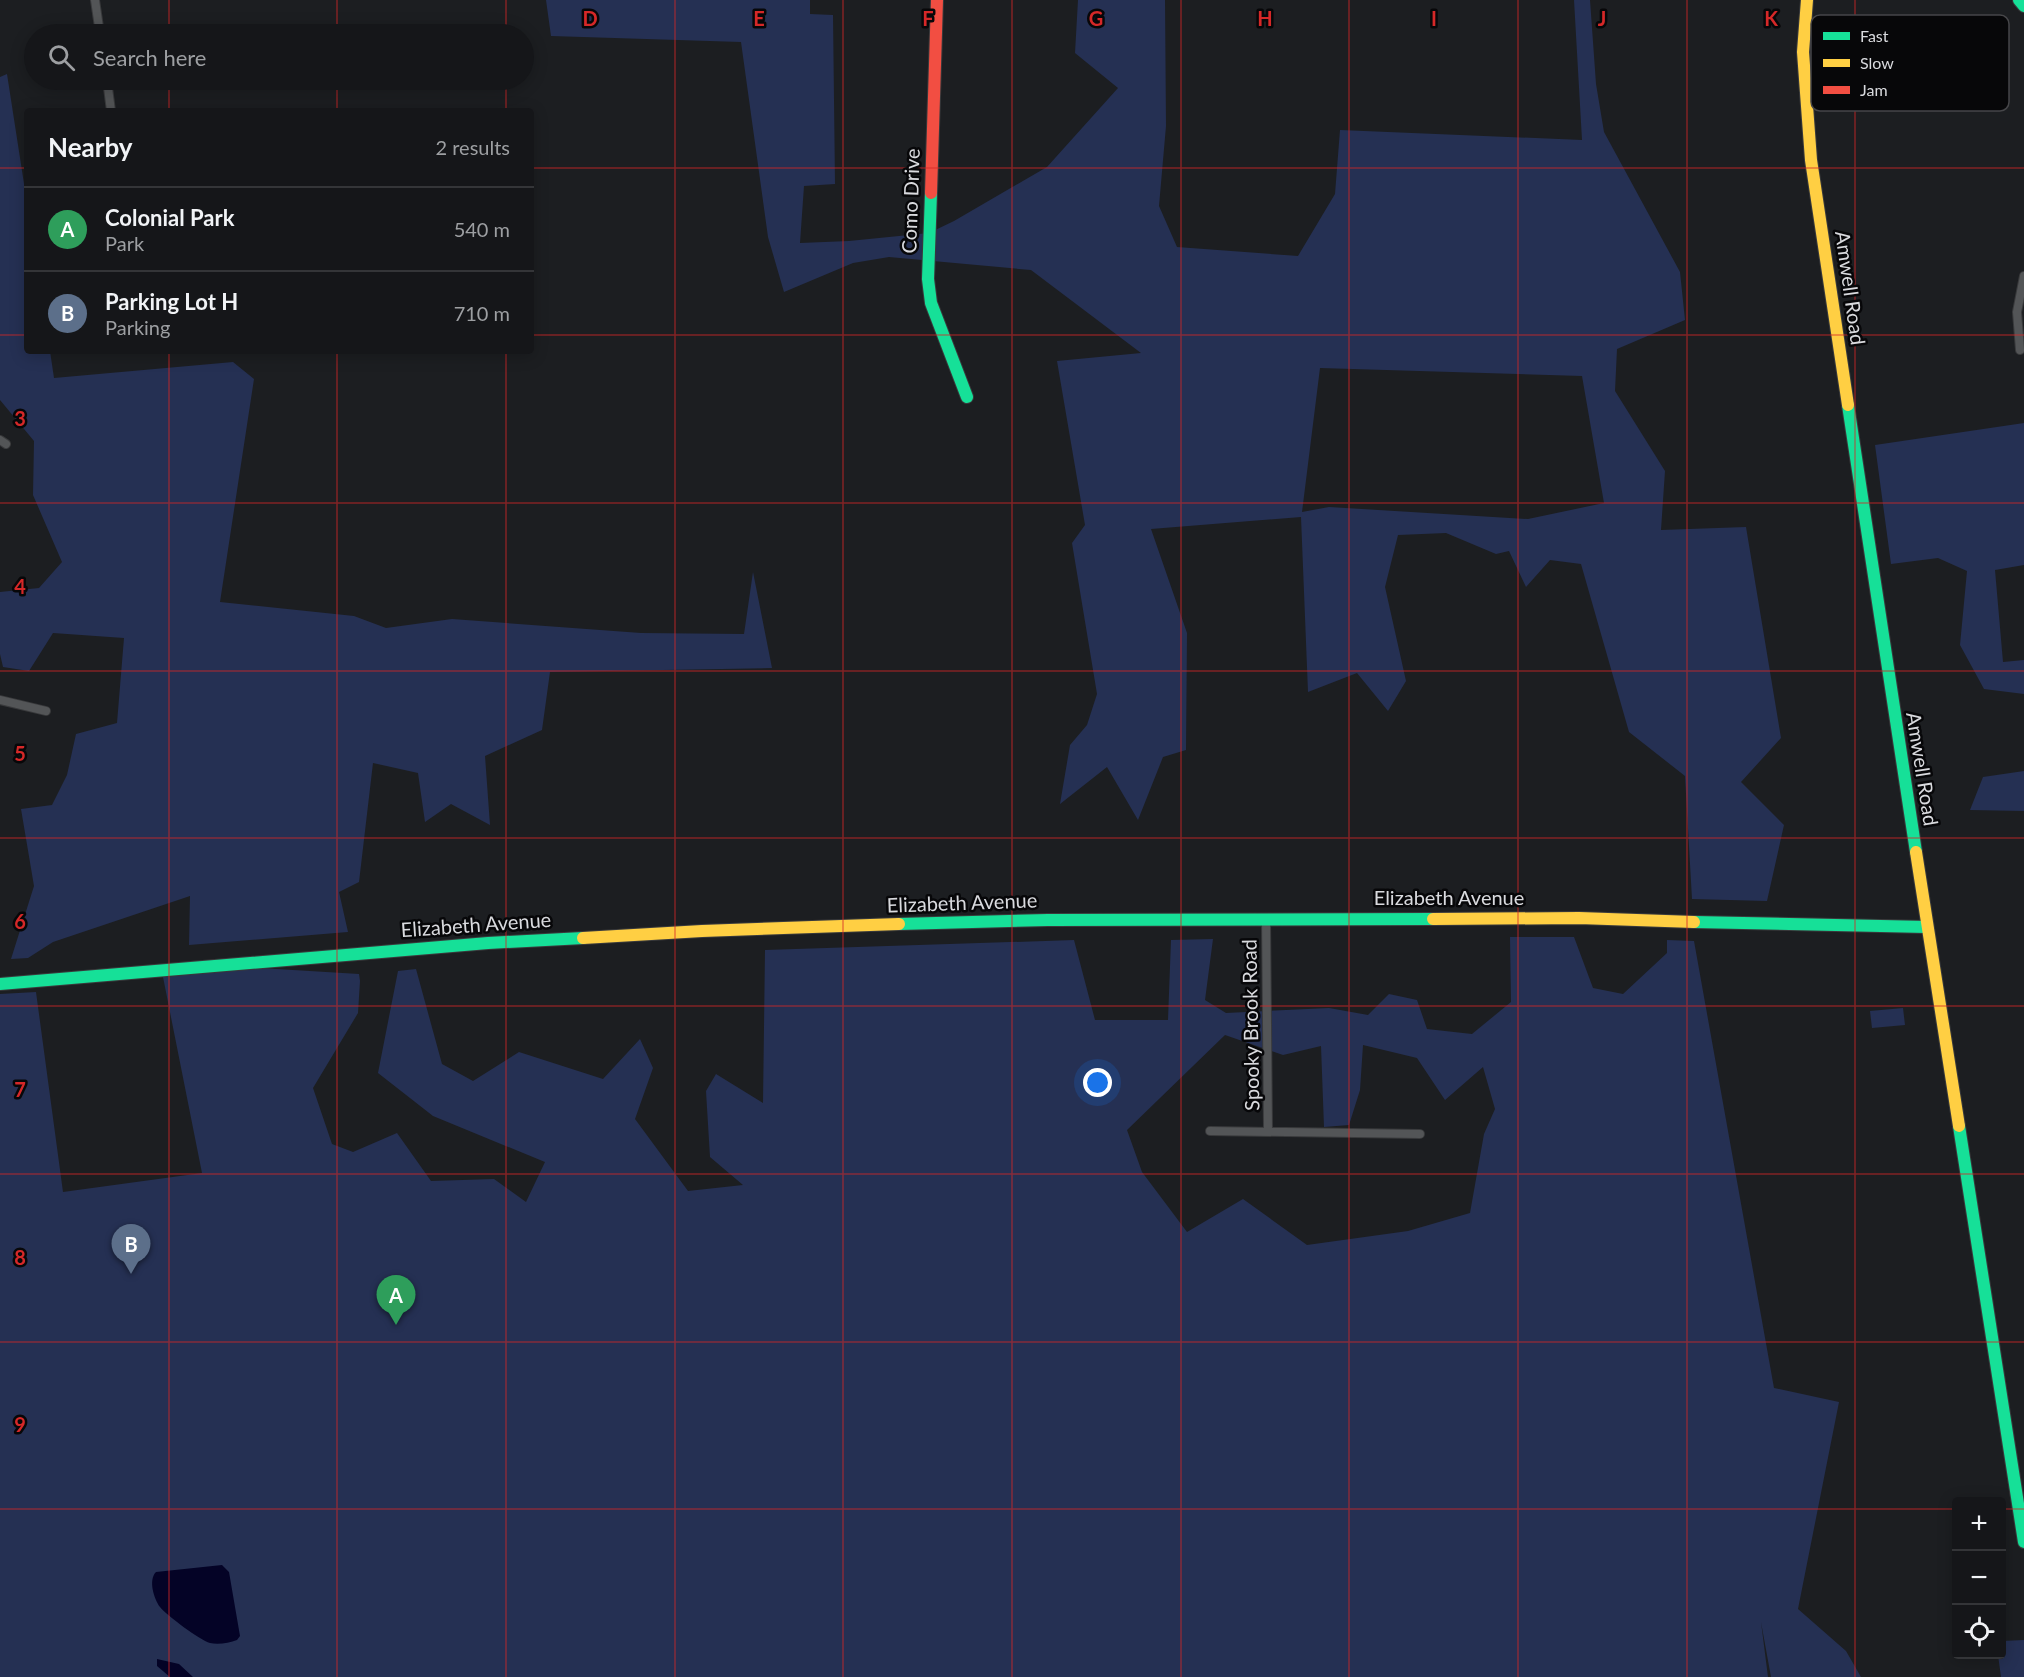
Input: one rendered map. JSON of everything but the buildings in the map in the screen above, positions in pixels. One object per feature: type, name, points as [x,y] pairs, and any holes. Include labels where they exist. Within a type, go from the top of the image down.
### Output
[{"type":"street","points":[[95,0],[99,24]]},
{"type":"street","name":"Como Drive","points":[[937,0],[928,279],[931,303],[966,397]]},
{"type":"street","name":"Amwell Road","points":[[1807,0],[1803,52],[1811,160],[1927,927],[2024,1542]]},
{"type":"street","points":[[2019,0],[2024,6]]},
{"type":"street","points":[[108,90],[111,108]]},
{"type":"street","points":[[2020,350],[2017,312],[2024,276]]},
{"type":"street","points":[[0,700],[46,711]]},
{"type":"street","name":"Spooky Brook Road","points":[[1266,918],[1268,1131]]},
{"type":"street","name":"Elizabeth Avenue","points":[[0,984],[488,943],[599,936],[1048,920],[1579,918],[1927,927]]},
{"type":"street","points":[[1210,1131],[1420,1134]]},
{"type":"shaded area","points":[[546,0],[810,0],[810,14],[833,15],[835,184],[804,186],[800,243],[849,241],[929,233],[1047,167],[1118,88],[1075,53],[1078,0],[1165,0],[1166,126],[1159,206],[1177,247],[1298,256],[1335,194],[1340,130],[1582,140],[1574,0],[1590,0],[1596,84],[1604,132],[1680,272],[1685,320],[1617,349],[1615,391],[1665,471],[1661,530],[1746,527],[1781,738],[1741,782],[1784,825],[1767,901],[1692,899],[1685,776],[1629,732],[1581,564],[1550,560],[1526,587],[1509,551],[1496,554],[1446,533],[1398,535],[1385,587],[1406,681],[1388,711],[1357,673],[1308,692],[1301,517],[1151,529],[1187,633],[1186,750],[1163,757],[1138,820],[1107,767],[1060,804],[1070,745],[1087,725],[1097,694],[1072,543],[1085,525],[1057,361],[1141,353],[1031,270],[889,257],[853,263],[784,292],[768,237],[741,42],[551,36]],"holes":[[[1320,368],[1582,376],[1604,503],[1528,519],[1329,507],[1302,512]]]},
{"type":"shaded area","points":[[7,74],[24,184],[24,354],[50,354],[54,378],[233,362],[254,379],[220,602],[354,616],[386,628],[452,619],[641,633],[744,634],[753,572],[772,668],[550,672],[542,730],[485,756],[490,825],[451,804],[425,822],[418,773],[373,763],[359,882],[339,892],[348,932],[189,945],[190,896],[53,942],[28,958],[11,959],[34,886],[21,809],[52,805],[67,775],[76,734],[117,723],[124,638],[53,633],[29,671],[3,667],[0,654],[0,592],[39,588],[62,562],[33,495],[34,441],[0,400],[0,77]]},
{"type":"shaded area","points":[[2024,423],[2024,565],[1995,570],[2003,662],[2024,660],[2024,694],[1984,689],[1960,645],[1967,571],[1938,558],[1891,564],[1875,445]]},
{"type":"shaded area","points":[[2024,771],[2024,811],[1970,810],[1983,777]]},
{"type":"shaded area","points":[[1510,937],[1574,937],[1593,988],[1623,994],[1667,953],[1667,940],[1694,941],[1774,1388],[1839,1402],[1798,1609],[1846,1651],[1861,1677],[1771,1677],[1761,1622],[1768,1677],[0,1677],[0,994],[36,992],[63,1192],[202,1173],[163,977],[260,968],[359,974],[358,1013],[313,1088],[332,1144],[353,1152],[397,1133],[431,1181],[494,1179],[526,1202],[545,1162],[433,1116],[378,1073],[398,971],[416,969],[442,1064],[473,1081],[519,1052],[603,1079],[640,1039],[653,1068],[635,1119],[688,1191],[743,1185],[710,1157],[706,1091],[716,1074],[763,1103],[765,950],[1074,940],[1095,1020],[1168,1020],[1171,940],[1213,939],[1205,1000],[1226,1013],[1329,1008],[1368,1015],[1389,994],[1417,1000],[1427,1029],[1472,1034],[1511,1002]],"holes":[[[1225,1035],[1283,1055],[1321,1046],[1324,1127],[1349,1125],[1360,1090],[1363,1045],[1417,1058],[1445,1100],[1483,1067],[1495,1109],[1484,1134],[1470,1213],[1408,1231],[1307,1245],[1243,1199],[1187,1232],[1142,1172],[1127,1130]]]},
{"type":"shaded area","points":[[1903,1008],[1905,1025],[1872,1028],[1870,1011]]},
{"type":"shaded area","points":[[222,1565],[229,1572],[240,1636],[231,1642],[213,1644],[191,1632],[163,1611],[154,1595],[152,1580],[156,1572]]},
{"type":"shaded area","points":[[2024,1640],[2024,1677],[2001,1677],[1999,1659],[2006,1659],[2006,1641]]},
{"type":"shaded area","points":[[157,1659],[179,1664],[193,1677],[170,1677],[157,1666]]},
{"type":"traffic: fast","points":[[2019,0],[2024,6]]},
{"type":"traffic: fast","points":[[931,193],[928,279],[931,303],[967,397]]},
{"type":"traffic: fast","points":[[1848,405],[1916,852]]},
{"type":"traffic: fast","points":[[899,924],[1048,920],[1433,919]]},
{"type":"traffic: fast","points":[[1694,922],[1927,927]]},
{"type":"traffic: fast","points":[[0,984],[488,943],[583,938]]},
{"type":"traffic: fast","points":[[1959,1126],[2024,1542]]},
{"type":"traffic: slow","points":[[1807,0],[1803,52],[1811,160],[1848,405]]},
{"type":"traffic: slow","points":[[1916,852],[1959,1126]]},
{"type":"traffic: slow","points":[[1433,919],[1579,918],[1694,922]]},
{"type":"traffic: slow","points":[[583,938],[899,924]]},
{"type":"traffic: jam","points":[[931,193],[937,0]]},
{"type":"place","name":"Parking Lot H","points":[[131,1274]]},
{"type":"place","name":"Colonial Park","points":[[396,1325]]}]
